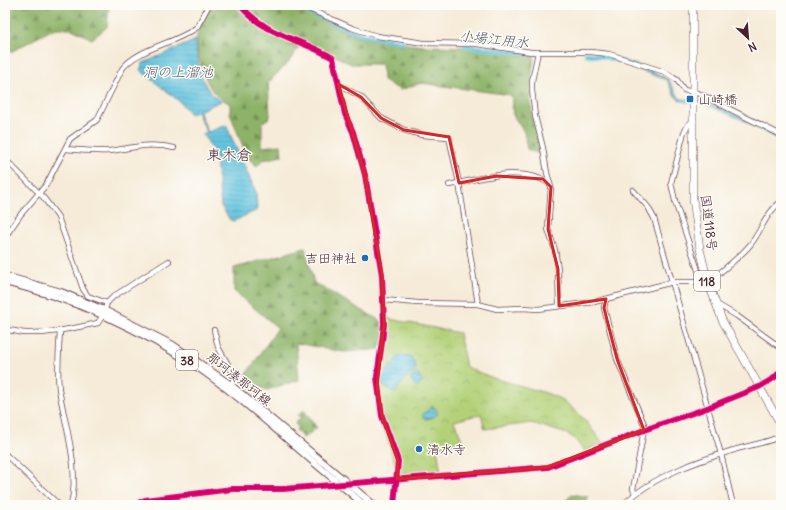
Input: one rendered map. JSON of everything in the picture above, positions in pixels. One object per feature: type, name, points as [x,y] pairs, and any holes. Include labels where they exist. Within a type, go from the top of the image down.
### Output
[{"type":"highway","name":"国道118号","points":[[693,5],[693,199],[705,282],[732,338],[781,425]]},
{"type":"main road","name":"那珂湊那珂線","points":[[5,276],[61,292],[173,345],[231,385],[374,505]]},
{"type":"main road","name":"那珂湊那珂線","points":[[5,282],[43,292],[103,312],[160,344],[208,375],[270,424],[364,505]]},
{"type":"street","points":[[5,237],[52,175],[73,137],[95,123],[122,69],[127,63],[152,49],[193,30],[200,21],[208,5]]},
{"type":"street","points":[[240,5],[248,15],[272,32],[333,58],[345,114],[353,132],[364,174],[382,275],[384,324],[377,377],[382,416],[398,461],[394,505]]},
{"type":"street","points":[[300,5],[352,28],[376,36],[424,43],[477,44],[538,54],[590,52],[609,54],[665,72],[677,80],[684,90],[716,102],[781,135]]},
{"type":"street","points":[[538,54],[532,81],[533,97],[535,116],[551,187],[548,229],[558,269],[559,306]]},
{"type":"street","points":[[338,84],[362,97],[381,118],[404,130],[422,135],[449,136],[459,183],[478,304]]},
{"type":"street","points":[[694,121],[689,124],[684,132],[671,183],[676,205],[705,282]]},
{"type":"street","points":[[65,149],[108,151],[141,145],[165,145],[174,148]]},
{"type":"street","points":[[5,159],[39,194],[58,217],[83,289],[88,296],[107,303]]},
{"type":"street","points":[[450,185],[496,176],[514,175],[532,176],[549,183]]},
{"type":"street","points":[[633,190],[648,207],[654,218],[721,454],[732,505]]},
{"type":"street","points":[[383,300],[478,304],[497,309],[538,309],[606,299],[673,282],[705,282],[740,255],[751,244],[771,212],[781,202]]},
{"type":"street","points":[[5,331],[10,330],[25,333],[60,331],[98,323],[107,303],[114,296],[169,261]]},
{"type":"street","points":[[606,299],[604,308],[617,359],[630,394],[642,419],[644,430],[633,489],[635,494]]},
{"type":"street","points":[[715,303],[737,316],[781,348]]},
{"type":"street","points":[[214,330],[218,347],[234,378],[231,385]]},
{"type":"street","points":[[60,331],[59,387],[71,448],[74,484],[71,505]]},
{"type":"street","points":[[134,505],[145,500],[232,489],[282,489],[548,467],[644,430],[707,408],[759,387],[781,372]]},
{"type":"street","points":[[623,505],[646,486],[679,470],[721,454],[781,436]]},
{"type":"street","points":[[5,454],[59,505]]},
{"type":"highlighted area","points":[[338,84],[361,97],[381,118],[404,130],[449,137],[459,183],[497,176],[543,179],[551,187],[548,229],[558,269],[559,306],[606,299],[604,308],[617,359],[644,430],[548,467],[397,479],[398,461],[382,416],[377,386],[384,324],[382,275],[365,175]]},
{"type":"green space","points":[[5,5],[109,5],[107,27],[92,39],[72,29],[55,28],[5,55]]},
{"type":"green space","points":[[233,7],[302,11],[356,36],[377,40],[423,46],[471,47],[534,56],[530,88],[532,119],[544,156],[527,149],[524,132],[513,115],[511,95],[421,83],[400,90],[383,80],[382,64],[351,64],[303,40],[288,63],[268,83],[270,117],[262,123],[262,147],[281,145],[282,156],[263,160],[257,166],[247,157],[230,113],[230,104],[218,97],[207,82],[197,50],[198,32],[210,8]]},
{"type":"green space","points":[[305,248],[314,283],[425,346],[344,352],[296,343],[299,380],[267,390],[250,383],[245,376],[278,328],[234,291],[234,268]]},
{"type":"green space","points":[[385,318],[459,333],[466,367],[493,378],[546,393],[563,400],[585,420],[603,444],[584,451],[574,438],[567,434],[532,423],[485,429],[481,414],[454,421],[462,440],[437,448],[441,473],[399,476],[382,421],[379,378],[384,345]]},
{"type":"green space","points":[[304,410],[317,428],[303,438],[296,430],[298,427],[295,423],[301,418],[298,415]]},
{"type":"green space","points":[[572,494],[588,497],[586,505],[557,505],[557,502],[564,503]]},
{"type":"water","name":"洞の上溜池","points":[[196,40],[197,57],[204,82],[208,90],[221,101],[199,111],[208,132],[226,125],[256,192],[257,210],[234,221],[230,220],[221,206],[215,154],[203,134],[207,132],[197,112],[190,114],[180,102],[140,70],[143,63]]},
{"type":"water","points":[[616,58],[646,68],[668,79],[680,99],[699,99],[745,118],[758,125],[757,128],[743,120],[699,102],[686,102],[680,100],[675,96],[667,80],[615,61]]},
{"type":"water","points":[[401,355],[410,356],[415,363],[416,369],[404,380],[395,393],[382,385],[380,379],[395,360]]},
{"type":"water","points":[[417,372],[423,382],[417,388],[410,379]]},
{"type":"water","points":[[433,406],[438,414],[432,418],[425,419],[422,415]]},
{"type":"waterway","name":"小場江用水","points":[[292,5],[361,35],[403,42]]},
{"type":"waterway","name":"小場江用水","points":[[465,46],[533,54]]},
{"type":"waterway","name":"小場江用水","points":[[586,54],[620,61]]},
{"type":"waterway","name":"小場江用水","points":[[753,123],[781,139]]},
{"type":"cycle path","points":[[240,5],[250,16],[273,31],[321,51],[333,58],[345,114],[353,132],[365,175],[382,275],[384,324],[377,377],[382,416],[398,461],[394,505]]},
{"type":"cycle path","points":[[134,505],[145,500],[232,489],[283,489],[548,467],[644,430],[707,408],[759,387],[774,378],[781,371]]},
{"type":"place","name":"山崎橋","points":[[690,99]]},
{"type":"place","name":"吉田神社","points":[[365,258]]},
{"type":"place","name":"清水寺","points":[[419,449]]},
{"type":"district","name":"東木倉","points":[[229,154]]}]
